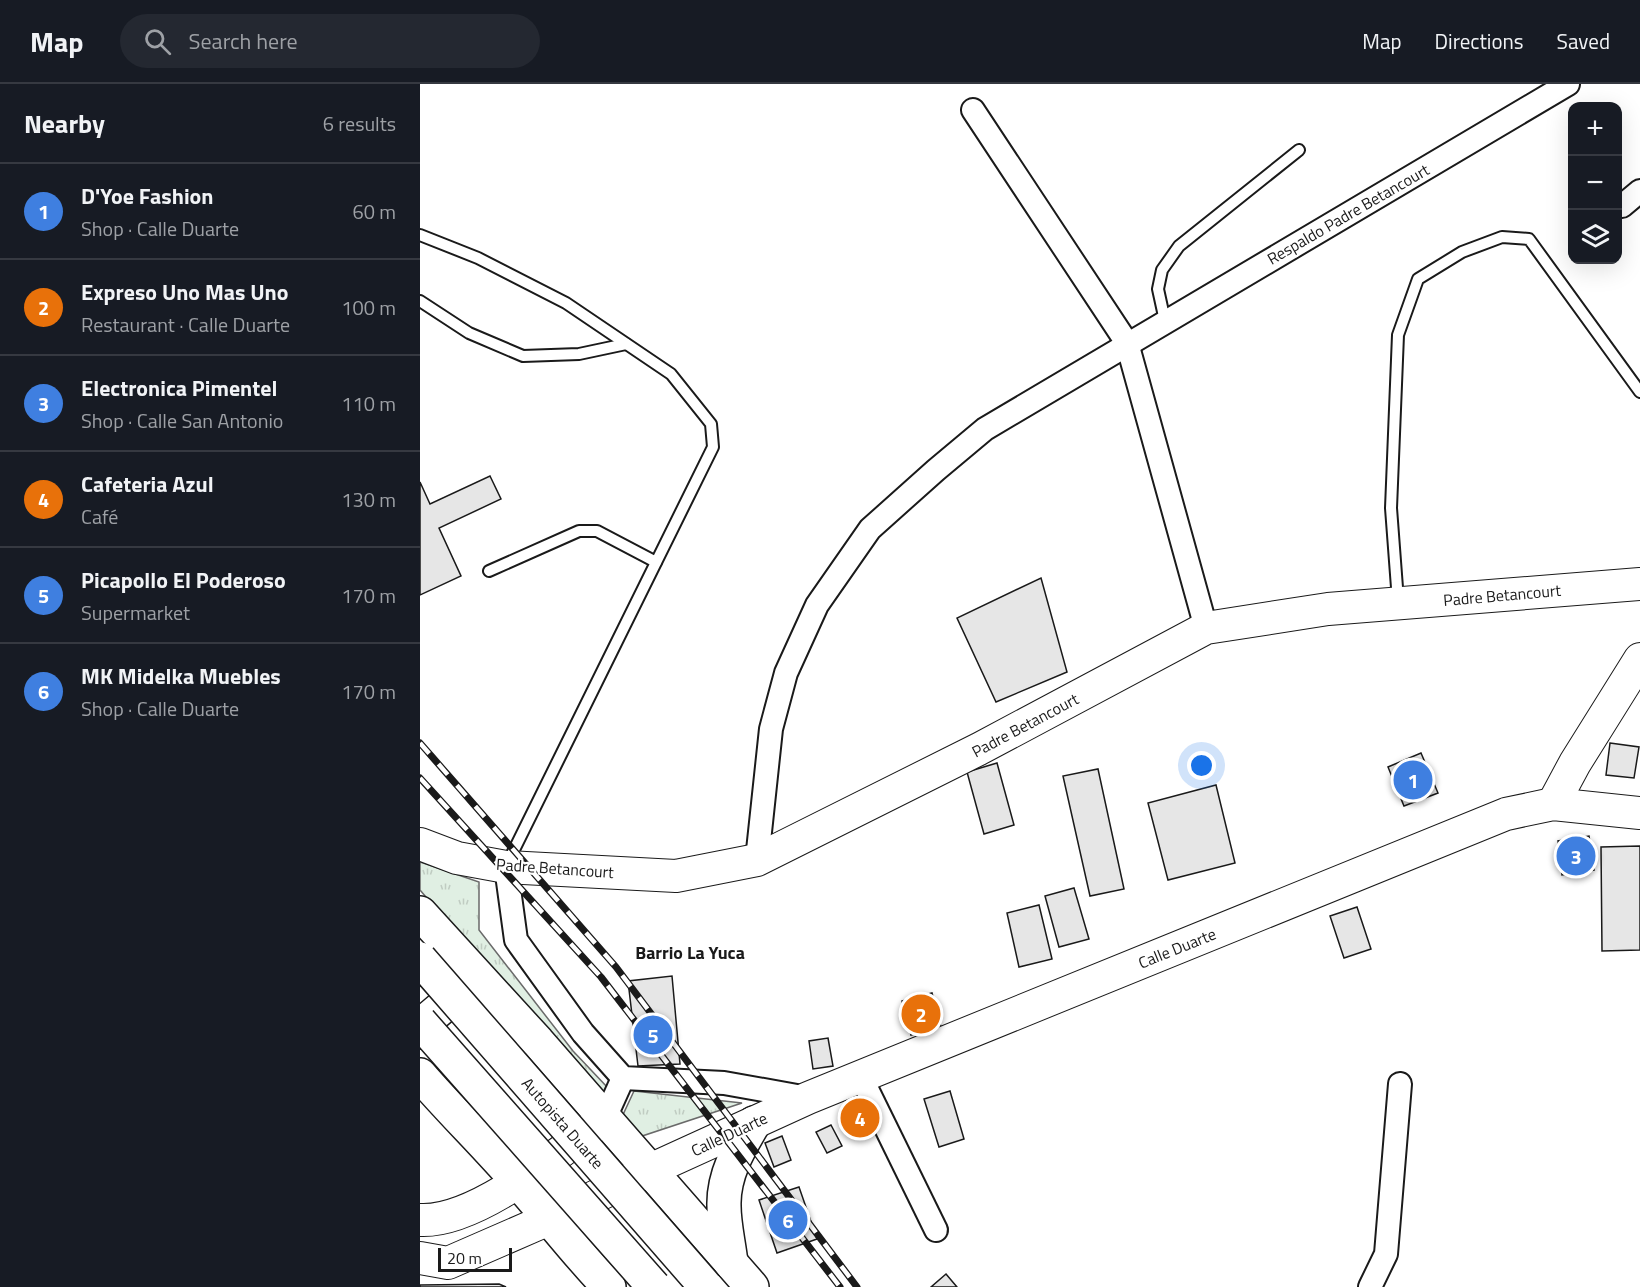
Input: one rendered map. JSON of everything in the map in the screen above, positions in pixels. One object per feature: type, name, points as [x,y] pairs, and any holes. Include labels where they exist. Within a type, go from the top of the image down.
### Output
[{"type":"main road","points":[[420,912],[742,1275]]},
{"type":"main road","points":[[420,1026],[466,987],[458,955]]},
{"type":"main road","name":"Autopista Duarte","points":[[420,959],[706,1287]]},
{"type":"main road","points":[[420,1022],[654,1287]]},
{"type":"main road","points":[[420,1075],[519,1183],[599,1277]]},
{"type":"main road","points":[[599,1277],[580,1203],[580,1181],[605,1118]]},
{"type":"main road","points":[[742,1275],[723,1205],[728,1173],[737,1151],[754,1123]]},
{"type":"street","name":"Respaldo Padre Betancourt","points":[[757,860],[771,729],[786,673],[817,605],[870,529],[985,429],[1127,343],[1569,84]]},
{"type":"street","points":[[973,110],[1127,343],[1206,628]]},
{"type":"street","points":[[1622,206],[1640,191]]},
{"type":"street","name":"Padre Betancourt","points":[[420,844],[457,858],[506,867],[676,876],[757,860],[979,749],[1206,628],[1328,609],[1640,584]]},
{"type":"street","points":[[1553,804],[1575,763],[1640,659]]},
{"type":"street","name":"Calle Duarte","points":[[420,1258],[448,1263],[549,1220],[650,1170],[808,1098],[1506,814],[1553,804],[1640,813]]},
{"type":"street","points":[[506,867],[516,940],[583,1033],[623,1078],[724,1083],[808,1098]]},
{"type":"street","points":[[861,1077],[936,1230]]},
{"type":"street","points":[[420,1220],[452,1216],[519,1183],[605,1118],[623,1078]]},
{"type":"street","points":[[1370,1287],[1386,1254],[1400,1084]]},
{"type":"lane","points":[[1165,321],[1158,289],[1162,270],[1179,246],[1299,150]]},
{"type":"lane","points":[[420,234],[478,258],[566,303],[671,374],[711,424],[713,447],[506,867]]},
{"type":"lane","points":[[1398,604],[1390,508],[1398,335],[1418,279],[1462,252],[1502,237],[1529,239],[1640,392]]},
{"type":"lane","points":[[420,301],[469,333],[523,356],[579,354],[626,344]]},
{"type":"lane","points":[[489,571],[579,531],[597,531],[656,562]]},
{"type":"green space","points":[[420,862],[479,882],[479,930],[573,1051],[608,1088],[603,1103],[420,890]]},
{"type":"green space","points":[[634,1091],[742,1103],[636,1138],[621,1119]]},
{"type":"building","points":[[490,476],[501,499],[439,528],[461,576],[420,595],[420,482],[430,504]]},
{"type":"building","points":[[1041,578],[1067,672],[996,702],[957,618]]},
{"type":"building","points":[[1610,743],[1639,747],[1634,778],[1606,775]]},
{"type":"building","points":[[1421,753],[1438,793],[1404,806],[1388,767]]},
{"type":"building","points":[[997,763],[1014,825],[984,834],[967,772]]},
{"type":"building","points":[[1098,769],[1124,889],[1090,896],[1063,776]]},
{"type":"building","points":[[1216,785],[1235,863],[1168,880],[1148,803]]},
{"type":"building","points":[[1589,836],[1594,870],[1562,875],[1558,841]]},
{"type":"building","points":[[1640,846],[1640,950],[1602,951],[1601,847]]},
{"type":"building","points":[[1074,888],[1089,939],[1059,947],[1045,896]]},
{"type":"building","points":[[1039,905],[1052,959],[1019,967],[1007,913]]},
{"type":"building","points":[[1357,907],[1371,949],[1344,958],[1330,916]]},
{"type":"building","points":[[672,976],[680,1064],[638,1066],[628,981]]},
{"type":"building","points":[[932,993],[941,1027],[911,1035],[902,1001]]},
{"type":"building","points":[[828,1038],[833,1066],[813,1069],[809,1041]]},
{"type":"building","points":[[950,1091],[964,1139],[939,1147],[924,1099]]},
{"type":"building","points":[[866,1105],[874,1122],[855,1131],[847,1115]]},
{"type":"building","points":[[831,1125],[842,1146],[827,1153],[816,1132]]},
{"type":"building","points":[[782,1136],[791,1160],[774,1167],[765,1143]]},
{"type":"building","points":[[799,1187],[817,1239],[777,1253],[759,1200]]},
{"type":"building","points":[[946,1274],[957,1287],[931,1287]]},
{"type":"building","points":[[499,1284],[506,1287],[420,1287],[420,1285]]},
{"type":"railway","points":[[420,743],[616,967],[857,1287]]},
{"type":"railway","points":[[420,778],[601,977],[840,1287]]},
{"type":"place","name":"D'Yoe Fashion","points":[[1413,780]]},
{"type":"place","name":"Electronica Pimentel","points":[[1576,856]]},
{"type":"place","name":"Expreso Uno Mas Uno","points":[[921,1014]]},
{"type":"place","name":"Picapollo El Poderoso","points":[[653,1035]]},
{"type":"place","name":"Cafeteria Azul","points":[[860,1118]]},
{"type":"place","name":"MK Midelka Muebles","points":[[788,1220]]},
{"type":"district","name":"Barrio La Yuca","points":[[690,953]]}]
